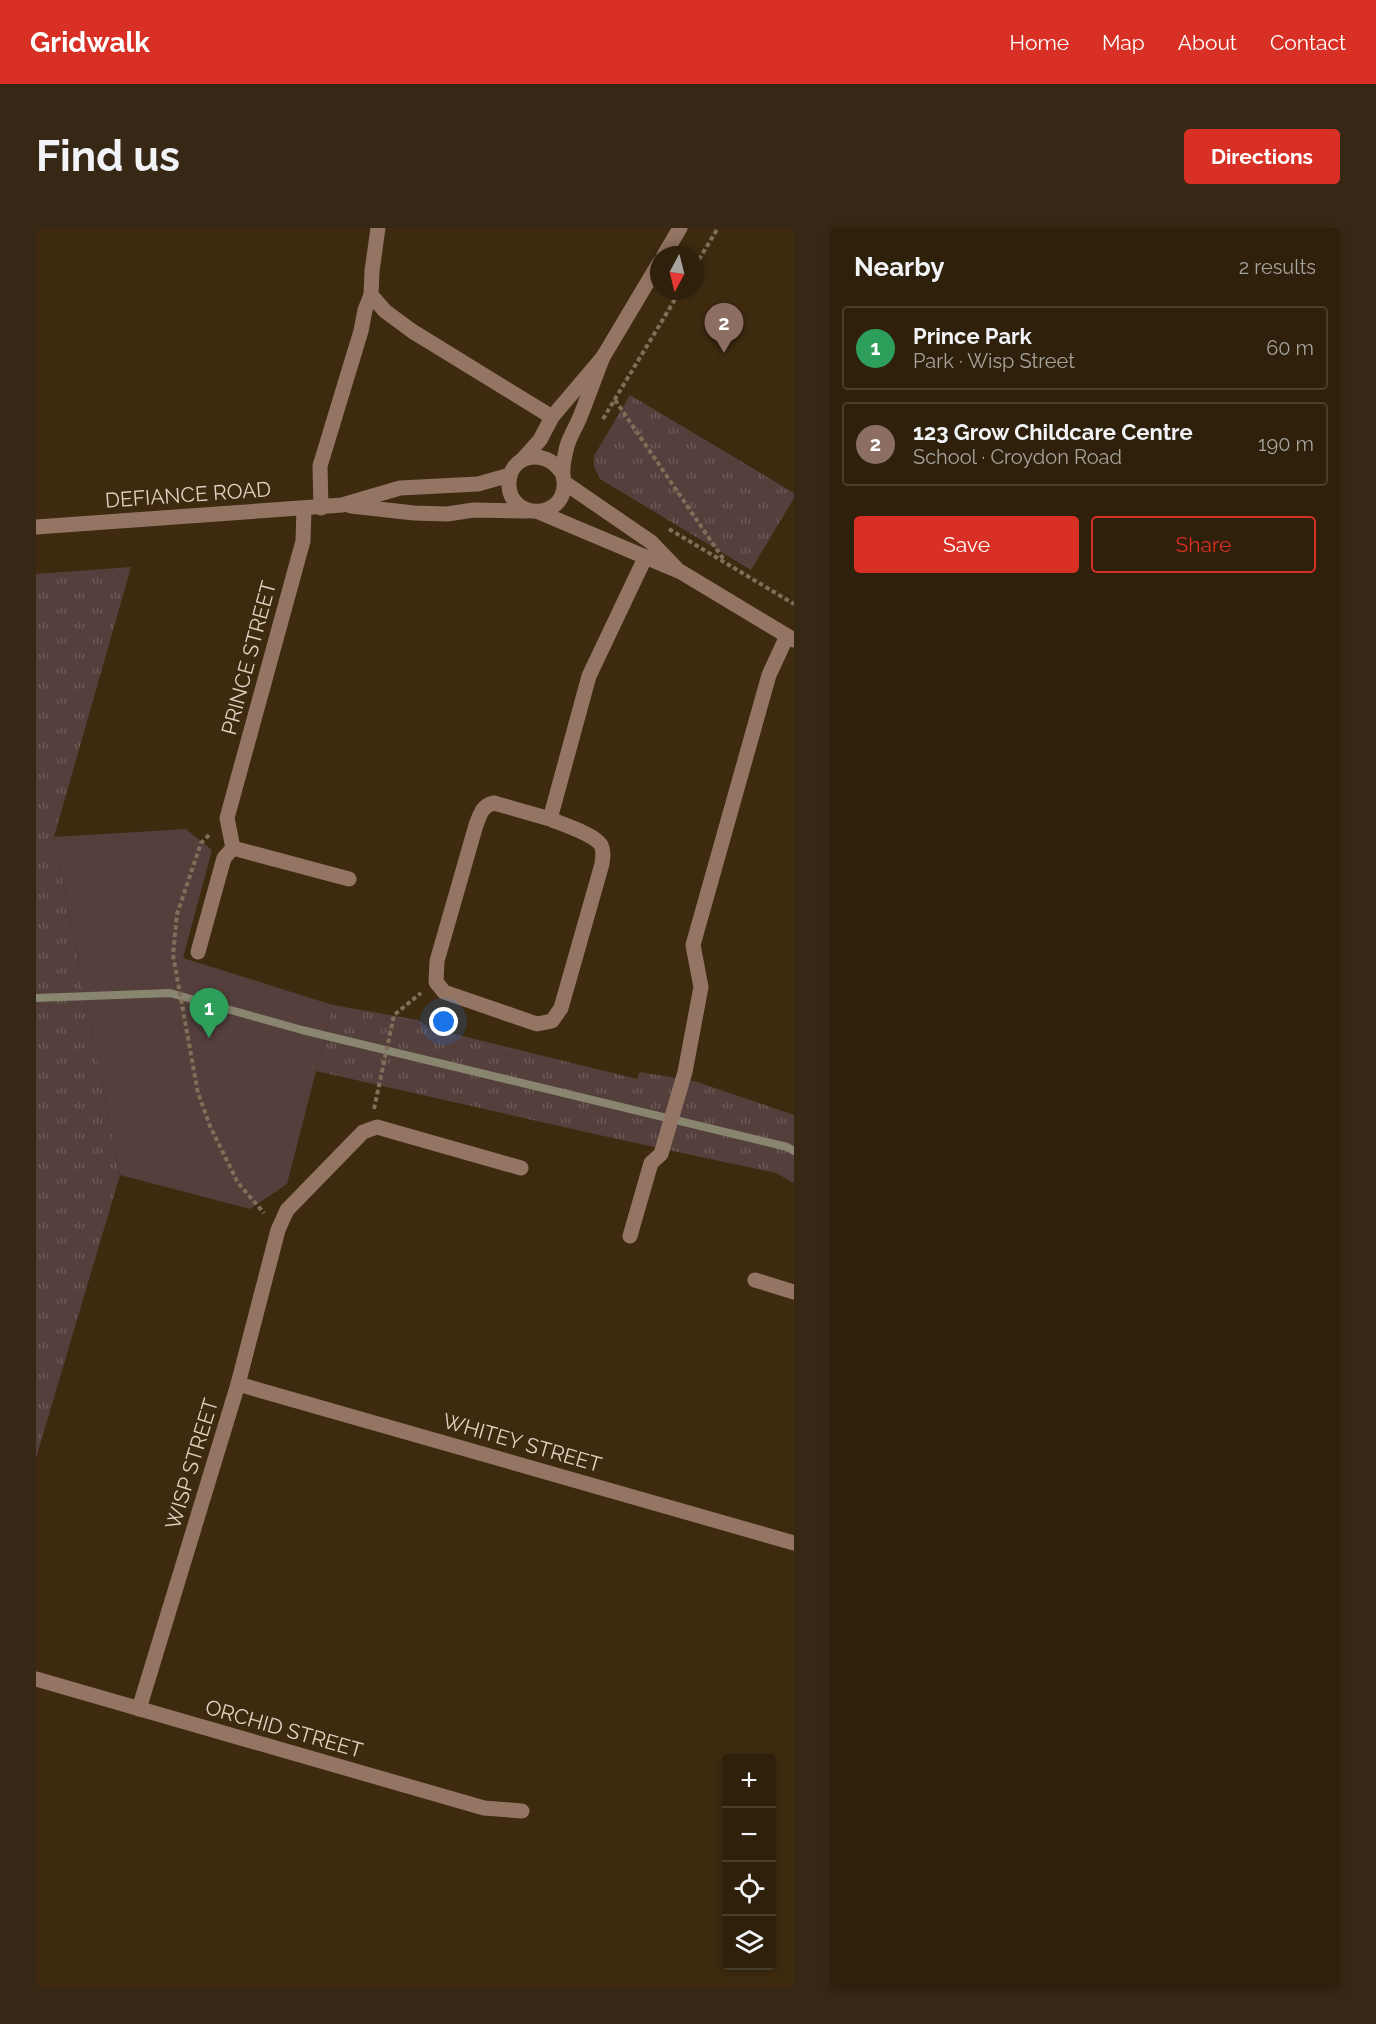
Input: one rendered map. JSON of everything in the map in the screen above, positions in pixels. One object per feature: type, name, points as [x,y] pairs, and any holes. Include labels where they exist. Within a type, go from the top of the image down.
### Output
[{"type":"street","points":[[321,508],[320,466],[371,295],[378,228]]},
{"type":"street","points":[[669,246],[680,228]]},
{"type":"street","points":[[603,357],[552,417],[540,440],[510,475],[511,496],[518,505],[533,512],[549,509],[558,503],[563,494],[568,444],[603,357],[650,278]]},
{"type":"street","points":[[371,295],[385,311],[412,331],[552,417]]},
{"type":"street","points":[[522,460],[540,456],[550,459],[557,465],[564,478]]},
{"type":"street","name":"DEFIANCE ROAD","points":[[342,506],[400,488],[478,484],[510,475]]},
{"type":"street","name":"DEFIANCE ROAD","points":[[564,478],[651,542],[681,572]]},
{"type":"street","name":"DEFIANCE ROAD","points":[[36,526],[342,506],[436,514],[474,510],[533,512],[681,572],[791,638]]},
{"type":"street","name":"PRINCE STREET","points":[[226,818],[303,541],[304,509]]},
{"type":"street","points":[[550,819],[589,676],[645,558]]},
{"type":"street","points":[[630,1236],[651,1163],[661,1154],[685,1072],[701,987],[693,945],[769,675],[791,638]]},
{"type":"street","points":[[494,803],[550,819],[594,838],[603,854],[561,1008],[552,1021],[537,1024],[444,992],[436,982],[437,961],[482,810],[488,804],[494,803]]},
{"type":"street","points":[[226,818],[233,848]]},
{"type":"street","points":[[233,848],[349,879]]},
{"type":"street","points":[[198,952],[224,858],[233,848]]},
{"type":"street","name":"WISP STREET","points":[[139,1709],[238,1384],[278,1230],[287,1210],[363,1132],[377,1127],[521,1168]]},
{"type":"street","points":[[755,1281],[794,1292]]},
{"type":"street","name":"WHITEY STREET","points":[[238,1384],[794,1543]]},
{"type":"street","name":"ORCHID STREET","points":[[36,1679],[484,1808],[522,1811]]},
{"type":"path","points":[[704,251],[718,228]]},
{"type":"path","points":[[600,425],[675,300]]},
{"type":"path","points":[[615,400],[726,563]]},
{"type":"path","points":[[667,528],[794,604]]},
{"type":"path","points":[[226,818],[201,843],[177,914],[173,955],[198,1093],[210,1126],[238,1183],[278,1230]]},
{"type":"path","points":[[379,1085],[394,1015],[436,982]]},
{"type":"green space","points":[[630,395],[794,493],[794,498],[751,570],[600,479],[594,467],[594,456]]},
{"type":"green space","points":[[131,567],[54,837],[120,1175],[36,1458],[36,574]]},
{"type":"green space","points":[[186,829],[212,850],[183,958],[333,1005],[287,1184],[250,1209],[120,1175],[54,837]]},
{"type":"green space","points":[[333,1005],[418,1020],[430,1028],[637,1079],[640,1072],[694,1081],[794,1115],[794,1183],[776,1173],[316,1071]]},
{"type":"waterway","points":[[36,998],[170,993],[302,1030],[787,1147],[794,1151]]},
{"type":"place","name":"123 Grow Childcare Centre","points":[[724,353]]},
{"type":"place","name":"Prince Park","points":[[209,1038]]}]
